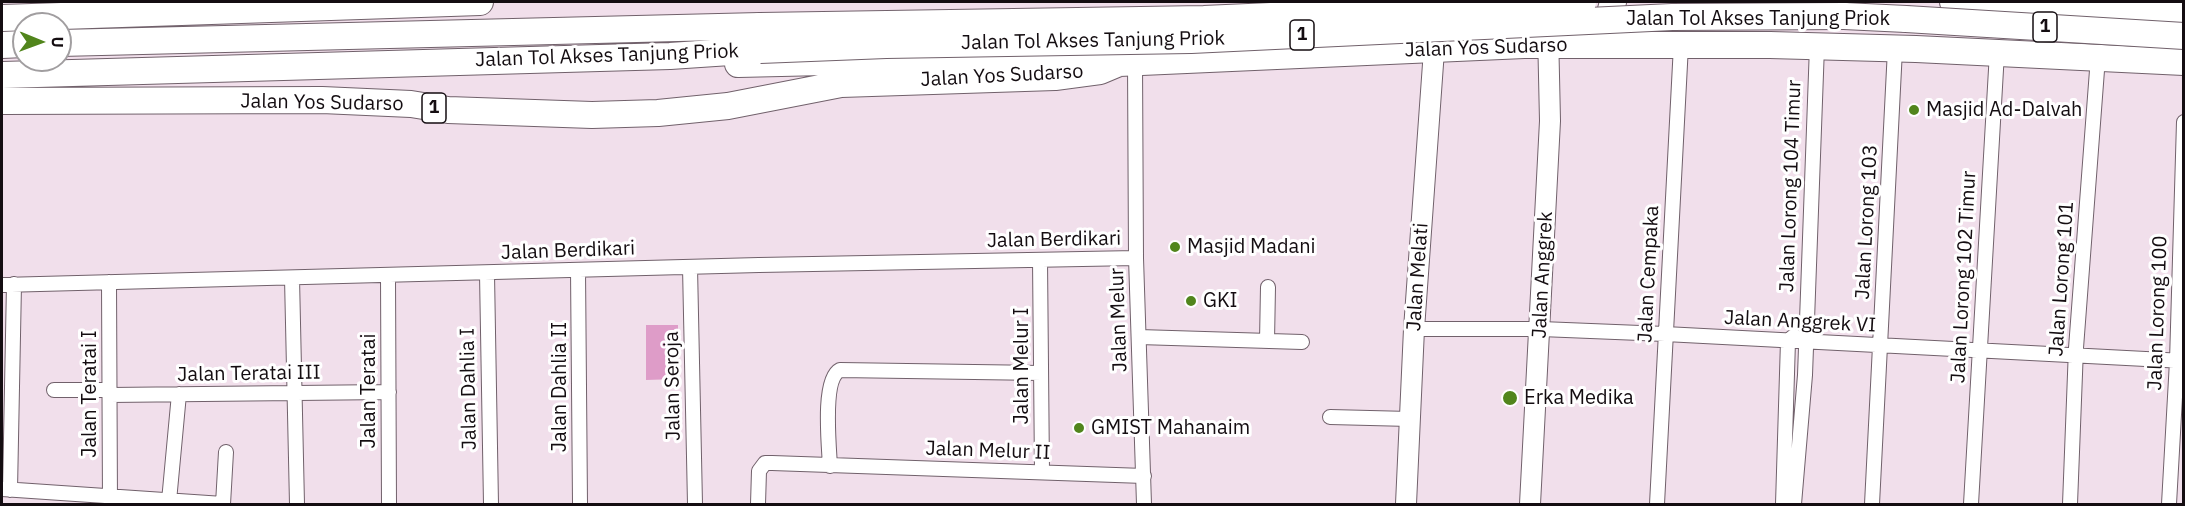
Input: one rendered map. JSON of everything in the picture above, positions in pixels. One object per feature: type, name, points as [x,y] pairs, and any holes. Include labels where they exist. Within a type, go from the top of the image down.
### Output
[{"type":"highway","points":[[2,18],[480,2]]},
{"type":"highway","points":[[1222,58],[1235,48],[1242,33],[1241,16],[1233,2]]},
{"type":"highway","points":[[1275,2],[1270,10],[1267,30],[1269,39],[1281,56]]},
{"type":"highway","name":"Jalan Tol Akses Tanjung Priok","points":[[2,75],[669,56],[760,47],[1204,19],[1583,2]]},
{"type":"highway","points":[[1613,2],[1609,14],[1609,29],[1613,38],[1628,46]]},
{"type":"highway","name":"1","points":[[1953,2],[2184,15]]},
{"type":"highway","points":[[72,29],[232,24],[276,19],[308,8]]},
{"type":"highway","name":"Jalan Tol Akses Tanjung Priok","points":[[72,43],[760,47],[1191,40],[1672,17],[1844,16],[2184,38]]},
{"type":"highway","points":[[1906,49],[1926,46],[1960,26],[1981,19],[2184,24]]},
{"type":"highway","points":[[2138,59],[2184,38]]},
{"type":"highway","name":"Jalan Yos Sudarso","points":[[2,101],[322,100],[411,104],[448,110],[592,115],[658,113],[728,106],[841,84],[1055,77],[1100,70],[1127,62],[1549,45],[1817,46],[1997,52],[2184,62]]},
{"type":"highway","points":[[760,47],[943,59],[1081,56],[1127,62]]},
{"type":"street","name":"Jalan Anggrek","points":[[1530,504],[1541,329],[1550,121],[1547,2]]},
{"type":"street","name":"Jalan Cempaka","points":[[1657,504],[1682,45]]},
{"type":"street","name":"Jalan Lorong 104 Timur","points":[[1794,504],[1805,342],[1817,46]]},
{"type":"street","name":"Jalan Lorong 103","points":[[1872,504],[1882,345],[1906,49]]},
{"type":"street","name":"Jalan Melati","points":[[1406,504],[1414,329],[1434,50]]},
{"type":"street","name":"Jalan Lorong 102 Timur","points":[[1971,504],[1997,52]]},
{"type":"street","name":"Jalan Lorong 101","points":[[2070,504],[2076,355],[2098,57]]},
{"type":"street","name":"Jalan Melur","points":[[1127,62],[1144,504]]},
{"type":"street","name":"Jalan Lorong 100","points":[[2169,504],[2180,361],[2184,122]]},
{"type":"street","name":"Jalan Berdikari","points":[[8,284],[1136,258]]},
{"type":"street","name":"Jalan Melur I","points":[[1040,260],[1041,471]]},
{"type":"street","name":"Jalan Seroja","points":[[690,267],[695,504]]},
{"type":"street","name":"Jalan Dahlia II","points":[[578,270],[580,504]]},
{"type":"street","name":"Jalan Dahlia I","points":[[487,274],[491,504]]},
{"type":"street","name":"Jalan Teratai","points":[[388,276],[389,504]]},
{"type":"street","points":[[291,278],[297,504]]},
{"type":"street","name":"Jalan Teratai I","points":[[109,282],[110,501]]},
{"type":"street","points":[[8,284],[6,490],[110,501],[223,504],[226,452]]},
{"type":"street","points":[[1267,340],[1268,287]]},
{"type":"street","points":[[1783,504],[1788,341],[1805,327]]},
{"type":"street","name":"Jalan Anggrek VI","points":[[1414,329],[1541,329],[1665,334],[2180,361]]},
{"type":"street","points":[[1139,336],[1302,342]]},
{"type":"street","points":[[830,466],[829,394],[832,376],[840,370],[1041,373]]},
{"type":"street","name":"Jalan Teratai III","points":[[54,390],[179,394],[389,392]]},
{"type":"street","points":[[169,501],[179,394]]},
{"type":"street","points":[[1330,417],[1410,419]]},
{"type":"street","name":"Jalan Melur II","points":[[758,504],[759,471],[765,463],[1144,476]]},
{"type":"shaded area","points":[[646,325],[678,325],[678,379],[646,380]]},
{"type":"place","name":"Masjid Ad-Dalvah","points":[[1914,110]]},
{"type":"place","name":"Masjid Madani","points":[[1175,247]]},
{"type":"place","name":"GKI","points":[[1191,301]]},
{"type":"place","name":"Erka Medika","points":[[1510,398]]},
{"type":"place","name":"GMIST Mahanaim","points":[[1079,428]]}]
